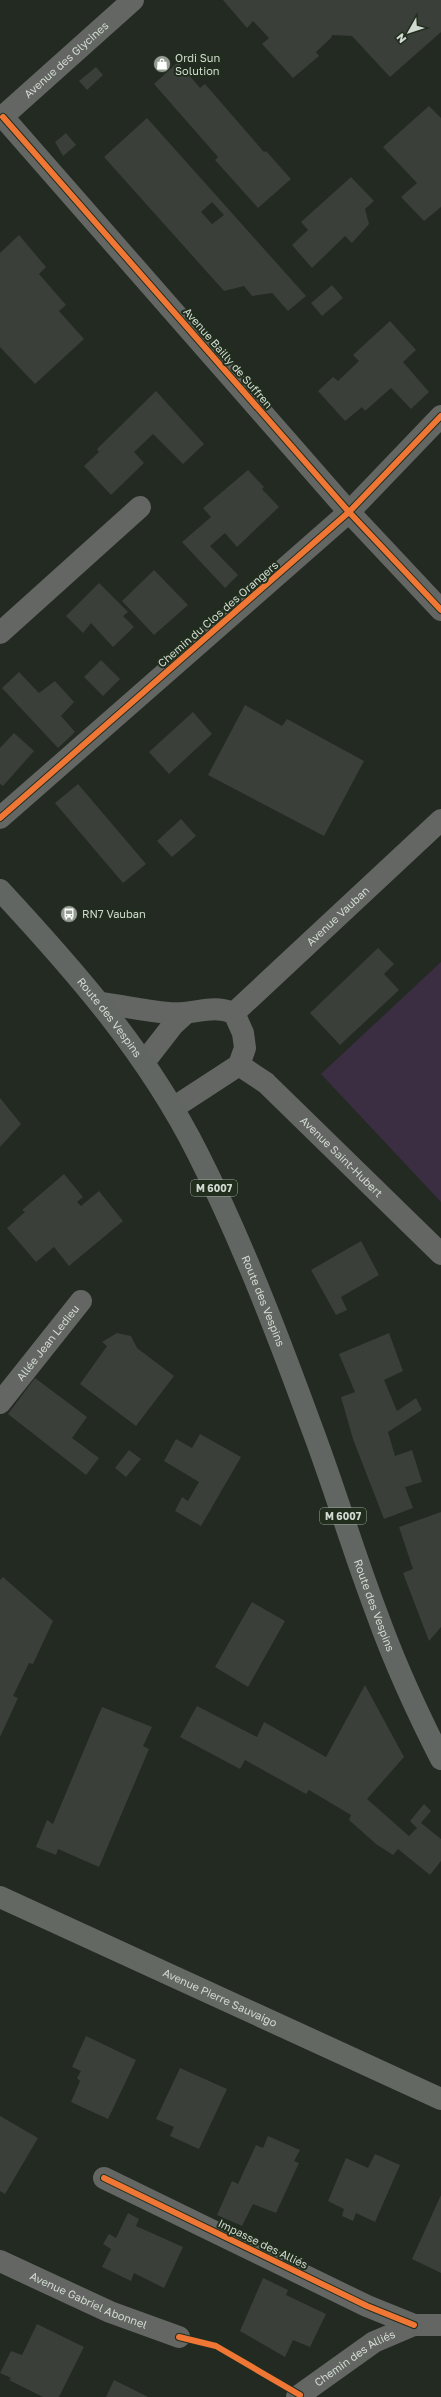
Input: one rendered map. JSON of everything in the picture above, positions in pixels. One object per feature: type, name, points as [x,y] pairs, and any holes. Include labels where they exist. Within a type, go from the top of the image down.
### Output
[{"type":"main road","name":"Route des Vespins","points":[[0,890],[101,1003],[145,1061],[199,1154],[250,1270],[310,1423],[376,1614],[413,1704],[441,1759]]},
{"type":"main road","name":"Avenue Pierre Sauvaigo","points":[[0,1897],[441,2099]]},
{"type":"street","name":"Avenue des Glycines","points":[[1,118],[133,0]]},
{"type":"street","name":"Avenue Bailly de Suffren","points":[[1,118],[349,512],[441,610]]},
{"type":"street","name":"Chemin du Clos des Orangers","points":[[0,818],[349,512],[441,416]]},
{"type":"street","points":[[0,633],[140,508]]},
{"type":"street","name":"Avenue Vauban","points":[[234,1013],[441,820]]},
{"type":"street","points":[[101,1003],[168,1013],[186,1013],[208,1008],[222,1008],[234,1013],[243,1033],[245,1048],[239,1065],[173,1108]]},
{"type":"street","points":[[145,1061],[173,1025],[186,1013]]},
{"type":"street","name":"Avenue Saint-Hubert","points":[[239,1065],[266,1083],[441,1254]]},
{"type":"street","name":"Allée Jean Ledieu","points":[[0,1403],[81,1301]]},
{"type":"street","name":"Impasse des Alliés","points":[[104,2178],[367,2306],[414,2325]]},
{"type":"street","name":"Avenue Gabriel Abonnel","points":[[0,2262],[110,2312],[179,2337]]},
{"type":"street","name":"Chemin des Alliés","points":[[297,2397],[374,2342],[414,2325],[441,2325]]},
{"type":"shaded area","points":[[441,962],[441,1202],[321,1074]]},
{"type":"building","points":[[223,0],[441,0],[441,32],[390,77],[352,36],[332,35],[331,38],[316,52],[319,56],[293,78],[262,44],[269,38],[253,21],[247,28]]},
{"type":"building","points":[[178,62],[200,88],[205,84],[264,152],[266,151],[291,179],[258,208],[215,160],[218,157],[154,84]]},
{"type":"building","points":[[96,67],[103,75],[87,90],[79,81]]},
{"type":"building","points":[[429,106],[441,118],[441,207],[424,221],[401,197],[417,183],[383,147]]},
{"type":"building","points":[[147,118],[306,296],[288,311],[272,293],[252,296],[244,286],[224,291],[104,157]],"holes":[[[212,202],[224,215],[212,224],[201,212]]]},
{"type":"building","points":[[66,133],[76,145],[63,156],[55,142]]},
{"type":"building","points":[[351,177],[374,201],[365,209],[369,224],[352,243],[345,236],[312,268],[292,245],[308,230],[301,222]]},
{"type":"building","points":[[19,235],[46,267],[39,274],[66,305],[59,311],[84,339],[35,384],[0,347],[0,253]]},
{"type":"building","points":[[332,285],[343,298],[322,316],[311,303]]},
{"type":"building","points":[[390,321],[416,350],[403,362],[429,392],[411,409],[391,388],[365,411],[362,407],[345,421],[318,391],[333,377],[338,381],[359,361],[353,355]]},
{"type":"building","points":[[156,391],[204,444],[183,464],[153,434],[134,452],[144,463],[111,495],[84,466],[99,452],[97,449]]},
{"type":"building","points":[[248,470],[264,487],[262,489],[279,507],[237,547],[225,533],[210,546],[238,575],[225,588],[182,542],[211,517],[203,508]]},
{"type":"building","points":[[154,570],[188,605],[154,635],[122,601]]},
{"type":"building","points":[[99,583],[128,612],[123,616],[134,627],[113,647],[91,623],[83,633],[66,616]]},
{"type":"building","points":[[101,660],[120,679],[103,696],[84,677]]},
{"type":"building","points":[[19,672],[39,693],[55,681],[74,702],[61,716],[75,732],[58,748],[2,688]]},
{"type":"building","points":[[245,705],[282,726],[287,719],[364,761],[324,836],[208,775]]},
{"type":"building","points":[[193,712],[212,734],[169,774],[149,752]]},
{"type":"building","points":[[14,733],[34,751],[3,786],[0,784],[0,748]]},
{"type":"building","points":[[78,784],[146,864],[123,883],[55,803]]},
{"type":"building","points":[[181,819],[196,836],[172,857],[157,841]]},
{"type":"building","points":[[378,948],[394,964],[384,974],[399,990],[340,1045],[310,1013]]},
{"type":"building","points":[[0,1098],[21,1124],[0,1147]]},
{"type":"building","points":[[64,1174],[83,1197],[77,1202],[81,1206],[99,1191],[123,1221],[69,1266],[54,1247],[36,1262],[7,1228],[25,1212],[22,1210]]},
{"type":"building","points":[[361,1241],[379,1275],[341,1297],[347,1310],[336,1315],[311,1270]]},
{"type":"building","points":[[117,1333],[131,1336],[137,1348],[174,1376],[136,1426],[80,1384],[107,1346],[102,1342]]},
{"type":"building","points":[[389,1333],[403,1371],[384,1380],[397,1411],[416,1398],[422,1410],[388,1432],[395,1456],[412,1450],[422,1482],[405,1487],[413,1508],[384,1519],[353,1439],[341,1397],[355,1392],[339,1354]]},
{"type":"building","points":[[35,1378],[87,1417],[72,1438],[99,1458],[86,1475],[8,1414]]},
{"type":"building","points":[[200,1434],[241,1457],[201,1526],[175,1511],[182,1497],[188,1501],[199,1482],[164,1461],[176,1439],[192,1448]]},
{"type":"building","points":[[129,1450],[141,1459],[126,1477],[115,1468]]},
{"type":"building","points":[[441,1512],[441,1627],[429,1641],[403,1573],[413,1569],[399,1527]]},
{"type":"building","points":[[3,1577],[53,1621],[33,1664],[29,1663],[13,1696],[18,1698],[0,1737],[0,1580]]},
{"type":"building","points":[[252,1602],[285,1621],[248,1687],[215,1667]]},
{"type":"building","points":[[365,1685],[404,1757],[367,1799],[409,1836],[417,1828],[410,1821],[424,1804],[431,1811],[421,1823],[441,1839],[441,1861],[430,1875],[398,1849],[393,1855],[376,1844],[349,1820],[351,1815],[309,1790],[306,1794],[245,1760],[240,1769],[180,1737],[197,1706],[257,1737],[264,1722],[326,1757]]},
{"type":"building","points":[[102,1707],[152,1727],[143,1746],[149,1749],[99,1867],[58,1849],[56,1855],[36,1847],[47,1820],[53,1824]]},
{"type":"building","points":[[86,2036],[136,2060],[108,2119],[71,2102],[80,2081],[77,2078],[81,2071],[72,2067]]},
{"type":"building","points":[[180,2068],[227,2089],[199,2149],[170,2136],[174,2127],[156,2119]]},
{"type":"building","points":[[0,2116],[38,2138],[5,2194],[0,2191]]},
{"type":"building","points":[[268,2136],[300,2150],[294,2161],[299,2163],[276,2213],[253,2204],[242,2226],[217,2215],[232,2181],[238,2184],[256,2145],[263,2148]]},
{"type":"building","points":[[375,2154],[400,2165],[375,2222],[356,2213],[353,2221],[342,2216],[344,2209],[328,2201],[346,2158],[368,2168]]},
{"type":"building","points":[[441,2195],[441,2273],[412,2259]]},
{"type":"building","points":[[128,2213],[139,2219],[136,2226],[183,2247],[164,2288],[134,2273],[131,2281],[102,2267],[111,2249],[103,2244],[109,2234],[116,2238]]},
{"type":"building","points":[[263,2278],[288,2290],[286,2295],[326,2314],[310,2347],[293,2340],[285,2357],[240,2331]]},
{"type":"building","points":[[37,2324],[84,2347],[59,2397],[43,2397],[9,2380],[11,2378],[0,2373],[11,2351],[22,2355]]},
{"type":"building","points":[[114,2380],[148,2397],[106,2397]]},
{"type":"cycle path","points":[[3,117],[349,512],[441,610]]},
{"type":"cycle path","points":[[0,818],[349,512],[441,416]]},
{"type":"cycle path","points":[[104,2178],[367,2306],[414,2325]]},
{"type":"cycle path","points":[[179,2337],[216,2346],[300,2395]]},
{"type":"place","name":"Ordi Sun Solution","points":[[162,64]]},
{"type":"place","name":"RN7 Vauban","points":[[69,914]]}]
